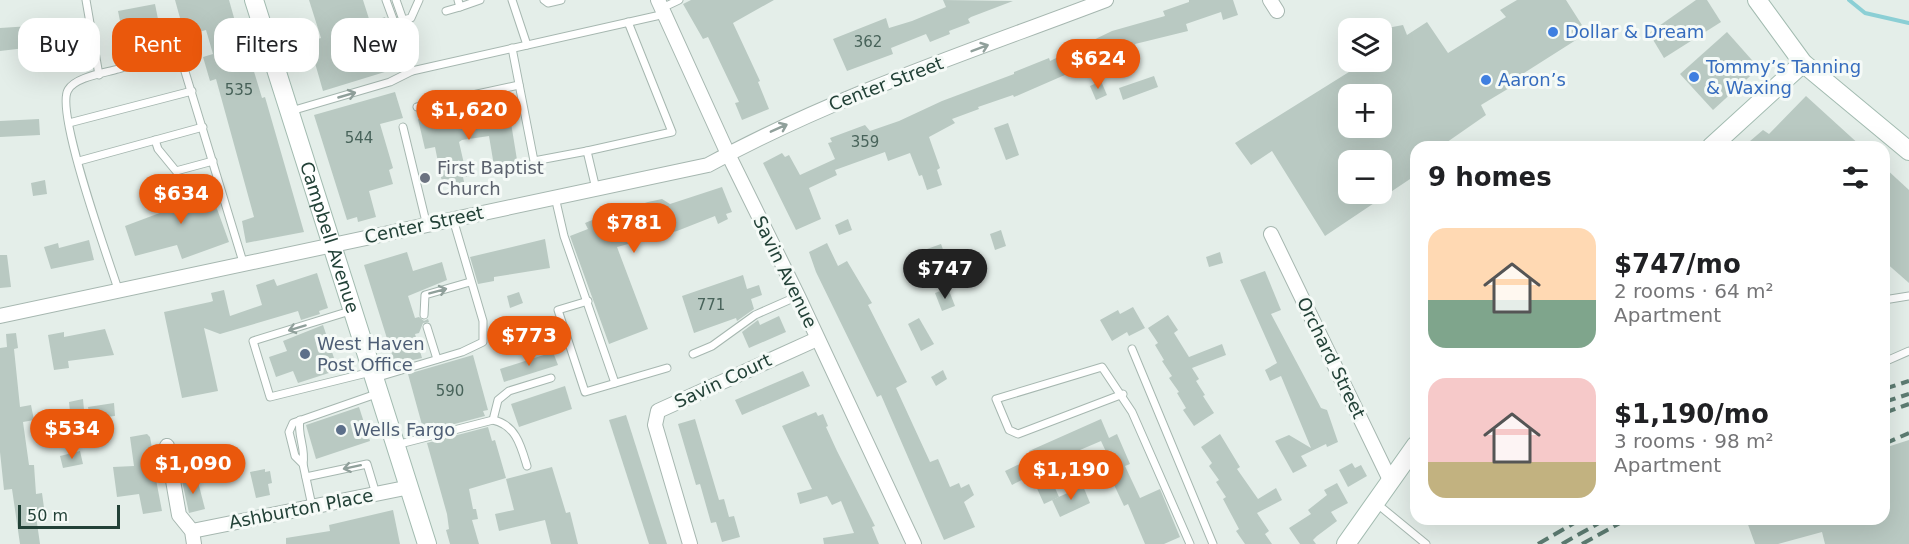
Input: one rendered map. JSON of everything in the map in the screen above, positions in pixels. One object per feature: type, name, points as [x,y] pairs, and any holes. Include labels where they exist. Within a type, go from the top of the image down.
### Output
[{"type":"main road","name":"Campbell Avenue","points":[[254,0],[428,544]]},
{"type":"main road","points":[[1756,0],[1803,63],[1909,151]]},
{"type":"main road","points":[[1718,141],[1803,63]]},
{"type":"main road","points":[[1346,544],[1410,454]]},
{"type":"street","name":"Center Street","points":[[0,316],[243,262],[427,226],[708,165],[740,145],[829,105],[1106,0]]},
{"type":"street","name":"Savin Avenue","points":[[662,7],[728,154],[798,296],[914,544]]},
{"type":"street","name":"Orchard Street","points":[[1271,234],[1391,482]]},
{"type":"street","name":"Savin Court","points":[[690,544],[655,425],[658,411],[817,339]]},
{"type":"street","points":[[167,446],[179,515],[193,538]]},
{"type":"street","name":"Ashburton Place","points":[[193,538],[312,506],[410,488]]},
{"type":"lane","points":[[86,0],[99,75]]},
{"type":"lane","points":[[386,0],[393,18]]},
{"type":"lane","points":[[396,0],[403,20],[411,18],[419,0]]},
{"type":"lane","points":[[446,11],[459,3],[480,0]]},
{"type":"lane","points":[[512,0],[527,45]]},
{"type":"lane","points":[[544,0],[548,3],[561,0]]},
{"type":"lane","points":[[419,69],[628,22],[679,0]]},
{"type":"lane","points":[[512,48],[534,161],[672,132],[628,22]]},
{"type":"lane","points":[[118,289],[85,188],[69,123],[66,92],[71,85],[158,58],[173,57],[183,64],[243,262]]},
{"type":"lane","points":[[291,111],[390,82],[410,72]]},
{"type":"lane","points":[[417,107],[519,85]]},
{"type":"lane","points":[[69,123],[192,91]]},
{"type":"lane","points":[[79,161],[202,127]]},
{"type":"lane","points":[[403,127],[427,226]]},
{"type":"lane","points":[[155,140],[158,149],[176,171],[213,161]]},
{"type":"lane","points":[[587,151],[596,189]]},
{"type":"lane","points":[[555,197],[564,236],[615,384]]},
{"type":"lane","points":[[303,464],[295,456],[289,432],[293,423],[375,381],[483,342],[483,321],[453,219]]},
{"type":"lane","points":[[424,315],[425,295],[470,282]]},
{"type":"lane","points":[[693,354],[712,346],[754,315],[798,296]]},
{"type":"lane","points":[[1890,299],[1909,296]]},
{"type":"lane","points":[[588,301],[558,310],[585,392],[668,369]]},
{"type":"lane","points":[[353,310],[253,342],[263,375],[270,397],[375,381]]},
{"type":"lane","points":[[427,327],[437,359]]},
{"type":"lane","points":[[1132,349],[1213,544]]},
{"type":"lane","points":[[1890,359],[1909,351]]},
{"type":"lane","points":[[1123,394],[1018,434],[1010,430],[996,399],[1102,367],[1123,394],[1190,544]]},
{"type":"lane","points":[[493,420],[498,400],[509,391],[551,378]]},
{"type":"lane","points":[[300,420],[298,430],[305,451],[303,464],[312,506]]},
{"type":"lane","points":[[396,446],[493,420],[506,426],[520,441],[527,466]]},
{"type":"lane","points":[[306,477],[367,464],[376,494]]},
{"type":"lane","points":[[1376,502],[1426,544]]},
{"type":"building","points":[[175,0],[229,0],[234,18],[214,18],[214,72],[254,72],[262,98],[265,97],[304,232],[246,243],[242,221],[254,217],[216,79],[210,81],[203,57],[213,54],[206,30],[202,31],[202,18],[180,18]]},
{"type":"building","points":[[309,0],[363,0],[369,18],[331,18],[331,72],[385,72],[323,91],[318,72],[319,39],[321,38],[319,18],[315,18]]},
{"type":"building","points":[[691,0],[774,0],[733,23],[760,81],[758,82],[769,109],[742,120],[735,103],[739,102],[708,37],[703,39],[683,4]]},
{"type":"building","points":[[943,0],[1013,1],[971,17],[968,19],[970,23],[949,31],[950,34],[930,42],[926,34],[891,48],[893,54],[847,71],[833,39],[886,18],[889,28],[912,21],[946,7]]},
{"type":"building","points":[[1189,0],[1233,0],[1238,15],[1223,20],[1221,12],[1186,24],[1188,31],[1135,44],[1138,52],[1099,66],[1097,61],[1014,97],[1013,95],[978,107],[979,109],[952,119],[955,123],[929,137],[940,168],[937,170],[942,185],[927,190],[910,153],[888,161],[885,152],[835,170],[837,175],[809,188],[821,219],[796,230],[763,163],[782,153],[785,157],[789,155],[800,175],[835,159],[828,143],[832,142],[830,138],[865,125],[870,131],[899,121],[1049,58],[1050,61],[1112,31],[1165,16],[1163,11],[1189,2]]},
{"type":"building","points":[[1517,0],[1566,0],[1587,33],[1513,80],[1516,84],[1481,105],[1486,115],[1449,141],[1410,141],[1410,179],[1392,191],[1392,150],[1338,150],[1338,204],[1373,204],[1325,236],[1272,151],[1251,165],[1235,143],[1349,72],[1392,72],[1392,27],[1403,25],[1407,35],[1427,22],[1448,53],[1506,17],[1500,10]]},
{"type":"building","points":[[1696,0],[1707,0],[1721,22],[1664,58],[1649,33]]},
{"type":"building","points":[[155,4],[158,18],[119,18],[118,11]]},
{"type":"building","points":[[18,27],[18,49],[0,51],[0,28]]},
{"type":"building","points":[[1727,32],[1759,68],[1713,110],[1680,74]]},
{"type":"building","points":[[1154,76],[1158,87],[1123,100],[1119,88]]},
{"type":"building","points":[[1101,81],[1107,95],[1096,100],[1090,86]]},
{"type":"building","points":[[395,92],[403,118],[380,124],[393,168],[389,170],[393,184],[369,191],[376,217],[358,222],[357,217],[347,220],[314,115]]},
{"type":"building","points":[[1806,96],[1855,141],[1750,141],[1763,130],[1769,134]]},
{"type":"building","points":[[501,104],[504,123],[511,123],[519,172],[500,175],[499,172],[495,172],[489,136],[462,140],[459,142],[467,177],[463,177],[465,186],[448,189],[447,181],[442,182],[435,147],[425,149],[418,119]]},
{"type":"building","points":[[39,119],[40,135],[0,137],[0,121]]},
{"type":"building","points":[[1008,123],[1019,155],[1006,160],[994,128]]},
{"type":"building","points":[[1890,173],[1909,190],[1909,283],[1890,266]]},
{"type":"building","points":[[45,180],[47,194],[33,196],[31,183]]},
{"type":"building","points":[[208,184],[229,242],[182,259],[177,245],[135,256],[125,226],[165,211],[161,200]]},
{"type":"building","points":[[722,187],[732,212],[726,214],[728,219],[718,224],[715,216],[677,231],[617,247],[648,329],[609,344],[570,236],[588,229],[585,223],[602,216],[605,223],[623,216],[622,210],[648,202],[662,199],[670,204]]},
{"type":"building","points":[[848,219],[852,230],[839,235],[835,225]]},
{"type":"building","points":[[1001,230],[1006,246],[995,250],[990,234]]},
{"type":"building","points":[[545,239],[550,268],[494,277],[494,281],[478,284],[470,257]]},
{"type":"building","points":[[89,240],[94,260],[51,269],[44,247],[58,243],[59,248]]},
{"type":"building","points":[[827,243],[838,266],[847,261],[872,303],[868,305],[907,382],[896,388],[930,462],[938,459],[950,487],[959,483],[961,488],[969,484],[974,495],[964,502],[975,527],[944,540],[881,395],[877,397],[816,272],[809,252]]},
{"type":"building","points":[[941,244],[948,263],[934,268],[927,249]]},
{"type":"building","points":[[407,252],[413,271],[442,262],[447,280],[408,296],[415,318],[419,317],[424,321],[428,319],[429,322],[423,323],[419,333],[415,334],[422,358],[395,364],[364,265]]},
{"type":"building","points":[[1220,252],[1223,263],[1209,267],[1206,257]]},
{"type":"building","points":[[0,255],[7,255],[11,287],[0,288]]},
{"type":"building","points":[[1265,271],[1281,310],[1271,314],[1321,408],[1327,410],[1338,442],[1327,447],[1326,444],[1301,456],[1307,466],[1293,473],[1275,441],[1289,435],[1311,448],[1281,376],[1270,381],[1265,370],[1277,363],[1240,280]]},
{"type":"building","points":[[317,273],[328,308],[319,311],[320,314],[301,320],[298,311],[220,334],[204,328],[218,391],[182,398],[164,312],[213,301],[211,293],[224,290],[230,316],[262,305],[256,285],[274,279],[277,286]]},
{"type":"building","points":[[743,275],[747,289],[759,285],[762,295],[751,299],[754,309],[737,321],[736,318],[694,333],[682,296]]},
{"type":"building","points":[[948,288],[955,306],[942,311],[935,293]]},
{"type":"building","points":[[519,292],[523,303],[510,308],[507,296]]},
{"type":"building","points":[[1133,307],[1145,328],[1129,336],[1127,332],[1112,341],[1100,320],[1118,310],[1120,314]]},
{"type":"building","points":[[1168,315],[1178,330],[1174,333],[1189,357],[1222,344],[1226,355],[1192,368],[1199,379],[1196,381],[1205,395],[1203,396],[1214,413],[1194,426],[1183,410],[1186,408],[1169,378],[1172,376],[1155,345],[1158,343],[1148,328]]},
{"type":"building","points":[[779,316],[786,332],[749,348],[742,332],[758,320],[760,325]]},
{"type":"building","points":[[919,318],[934,344],[921,351],[908,324]]},
{"type":"building","name":"West Haven Post Office","points":[[323,325],[338,370],[298,383],[293,371],[276,377],[269,357],[287,351],[283,341]]},
{"type":"building","points":[[105,329],[114,355],[68,361],[69,368],[54,370],[48,335],[64,332],[64,337]]},
{"type":"building","points":[[16,333],[18,348],[14,349],[20,407],[31,405],[34,420],[23,422],[29,465],[34,465],[36,494],[42,493],[45,515],[36,516],[40,544],[20,544],[12,489],[4,490],[0,452],[0,348],[7,347],[6,334]]},
{"type":"building","points":[[553,352],[558,365],[504,382],[500,369]]},
{"type":"building","points":[[473,355],[488,410],[483,411],[485,416],[424,432],[408,374]]},
{"type":"building","points":[[943,370],[947,379],[936,386],[931,377]]},
{"type":"building","points":[[803,371],[810,386],[742,415],[735,400]]},
{"type":"building","points":[[565,386],[572,409],[519,427],[511,404]]},
{"type":"building","points":[[83,399],[84,410],[70,412],[69,402]]},
{"type":"building","points":[[114,403],[115,416],[90,419],[88,407]]},
{"type":"building","points":[[359,407],[370,441],[316,459],[306,425]]},
{"type":"building","points":[[816,412],[818,416],[823,414],[837,451],[875,526],[872,527],[879,544],[824,544],[823,538],[854,533],[841,501],[832,505],[827,496],[800,504],[797,493],[812,489],[782,426]]},
{"type":"building","points":[[626,415],[667,544],[649,544],[609,420]]},
{"type":"building","points":[[695,419],[719,500],[724,499],[729,517],[734,516],[740,537],[722,542],[716,522],[711,523],[700,484],[696,485],[678,424]]},
{"type":"building","points":[[1101,419],[1109,438],[1117,434],[1130,464],[1125,466],[1140,498],[1160,489],[1180,537],[1164,544],[1145,544],[1128,504],[1124,506],[1109,474],[1115,471],[1101,441],[1045,465],[1059,497],[1044,504],[1031,475],[1012,485],[1005,471],[1032,458],[1029,451]]},
{"type":"building","points":[[488,427],[492,441],[495,440],[506,478],[469,489],[473,509],[476,509],[478,519],[472,520],[479,544],[450,544],[446,530],[449,529],[447,514],[427,443]]},
{"type":"building","points":[[147,434],[150,437],[162,511],[143,514],[139,494],[117,497],[113,467],[134,466],[130,437]]},
{"type":"building","points":[[1220,434],[1240,467],[1237,469],[1258,499],[1276,488],[1282,500],[1257,513],[1269,531],[1265,534],[1272,544],[1245,544],[1236,531],[1239,529],[1223,499],[1226,497],[1216,482],[1219,480],[1209,466],[1212,463],[1201,447]]},
{"type":"building","points":[[1909,440],[1909,544],[1825,544],[1822,532],[1778,544],[1755,544],[1748,525],[1890,525],[1890,446]]},
{"type":"building","points":[[80,451],[83,464],[63,468],[60,456]]},
{"type":"building","points":[[207,455],[209,469],[197,471],[195,457]]},
{"type":"building","points":[[1352,463],[1355,468],[1361,465],[1367,476],[1348,487],[1339,470]]},
{"type":"building","points":[[552,467],[566,513],[570,512],[578,544],[551,544],[545,520],[499,531],[495,514],[514,510],[506,479]]},
{"type":"building","points":[[265,469],[265,472],[270,471],[272,483],[268,484],[270,495],[256,498],[250,472]]},
{"type":"building","points":[[197,478],[205,509],[189,513],[182,481]]},
{"type":"building","points":[[1337,483],[1348,503],[1331,512],[1337,521],[1313,540],[1316,544],[1300,544],[1289,528],[1311,514],[1308,510],[1327,495],[1324,490]]},
{"type":"building","points":[[1083,486],[1090,503],[1060,517],[1052,500]]},
{"type":"building","points":[[393,510],[400,544],[286,544],[286,538],[330,531],[329,525]]},
{"type":"waterway","points":[[1849,0],[1865,13],[1909,23]]},
{"type":"railway","points":[[1890,387],[1909,381]]},
{"type":"railway","points":[[1890,400],[1909,394]]},
{"type":"railway","points":[[1890,411],[1909,404]]},
{"type":"railway","points":[[1890,441],[1909,433]]},
{"type":"railway","points":[[1538,544],[1571,525]]},
{"type":"railway","points":[[1562,544],[1595,525]]},
{"type":"railway","points":[[1582,544],[1616,525]]},
{"type":"place","name":"Dollar & Dream","points":[[1553,32]]},
{"type":"place","name":"Tommy’s Tanning & Waxing","points":[[1694,77]]},
{"type":"place","name":"Aaron’s","points":[[1486,80]]},
{"type":"place","name":"First Baptist Church","points":[[425,178]]},
{"type":"place","name":"West Haven Post Office","points":[[305,354]]},
{"type":"place","name":"Wells Fargo","points":[[341,430]]}]
